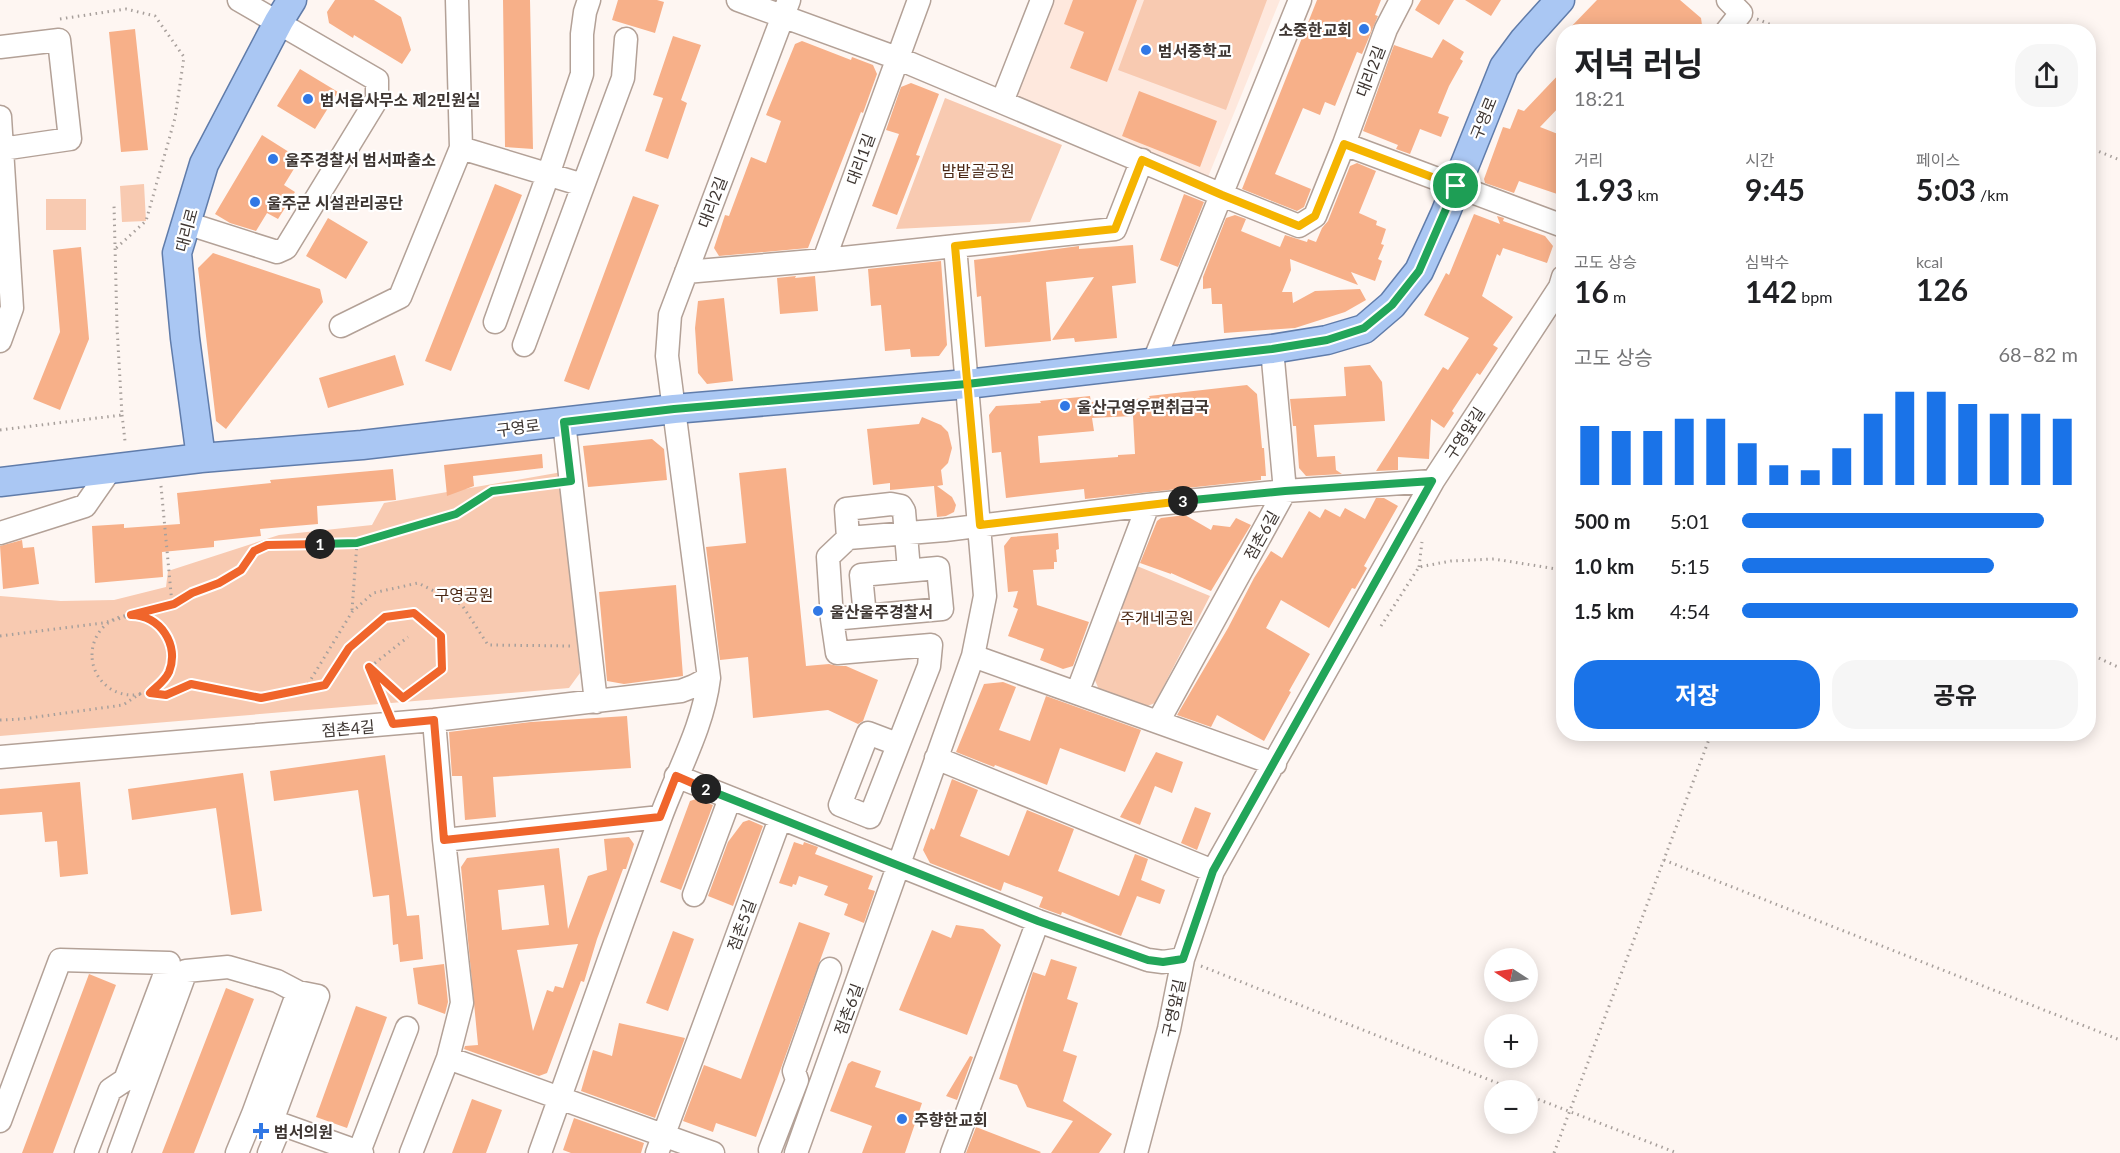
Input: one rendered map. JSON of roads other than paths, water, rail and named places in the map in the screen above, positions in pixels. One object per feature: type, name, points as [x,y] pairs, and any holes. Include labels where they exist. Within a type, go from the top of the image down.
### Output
[{"type":"main road","name":"구영로","points":[[0,482],[201,458],[362,445],[674,409],[967,384],[1272,349],[1327,340],[1364,328],[1392,305],[1419,271],[1504,67],[1524,40],[1560,0]]},
{"type":"main road","name":"대리로","points":[[201,458],[185,338],[177,254],[204,164],[286,11]]},
{"type":"street","points":[[186,223],[277,252],[286,248],[377,99],[377,80],[286,11],[239,0]]},
{"type":"street","points":[[341,326],[400,297],[461,148],[457,0]]},
{"type":"street","points":[[495,322],[582,74],[582,33],[589,0]]},
{"type":"street","points":[[738,0],[786,8],[897,58],[1299,226],[1315,216],[1344,144],[1556,223]]},
{"type":"street","name":"대리1길","points":[[824,260],[920,0]]},
{"type":"street","points":[[1002,102],[1042,0]]},
{"type":"street","points":[[1154,361],[1300,0]]},
{"type":"street","name":"대리2길","points":[[1344,144],[1386,29],[1401,0]]},
{"type":"street","points":[[1730,24],[1741,4]]},
{"type":"street","name":"대리2길","points":[[674,409],[667,356],[670,315],[786,8]]},
{"type":"street","points":[[524,345],[623,78],[626,39]]},
{"type":"street","points":[[0,47],[59,40],[70,139],[2,149]]},
{"type":"street","points":[[0,117],[4,239],[12,308],[2,329]]},
{"type":"street","points":[[461,148],[583,185]]},
{"type":"street","points":[[686,272],[824,260],[1115,229],[1142,160]]},
{"type":"street","points":[[955,246],[967,384]]},
{"type":"street","name":"구영앞길","points":[[1136,1153],[1169,1029],[1183,959],[1213,871],[1432,481],[1556,293]]},
{"type":"street","points":[[1272,349],[1285,491],[1432,481]]},
{"type":"street","name":"점촌6길","points":[[796,1153],[973,656],[985,596],[967,384]]},
{"type":"street","points":[[540,1153],[660,817],[701,718],[709,678],[674,409]]},
{"type":"street","points":[[564,422],[596,702]]},
{"type":"street","points":[[0,533],[85,506],[110,470]]},
{"type":"street","name":"점촌6길","points":[[980,525],[1285,491]]},
{"type":"street","name":"점촌6길","points":[[1158,722],[1285,491]]},
{"type":"street","points":[[848,538],[846,509],[891,504],[901,506],[904,511],[909,570]]},
{"type":"street","points":[[1077,693],[1148,505]]},
{"type":"street","points":[[897,744],[929,666],[931,645],[837,653],[832,619],[828,557],[848,538],[980,525]]},
{"type":"street","points":[[832,619],[865,616],[942,609],[938,568],[861,575],[865,616]]},
{"type":"street","points":[[973,656],[1275,764]]},
{"type":"street","name":"점촌4길","points":[[0,757],[393,724],[596,702],[681,691],[709,678]]},
{"type":"street","points":[[411,1153],[448,1058],[462,1003],[444,840],[434,720]]},
{"type":"street","points":[[936,758],[1213,871]]},
{"type":"street","points":[[676,776],[1038,921],[1148,960],[1163,962],[1183,959]]},
{"type":"street","points":[[694,896],[730,798]]},
{"type":"street","points":[[444,840],[660,817]]},
{"type":"street","name":"점촌5길","points":[[660,1144],[780,819]]},
{"type":"street","points":[[952,1153],[1038,921]]},
{"type":"street","points":[[0,1121],[60,960],[178,967],[228,967],[277,981],[298,992],[318,996],[268,1120],[237,1153]]},
{"type":"street","points":[[86,1153],[110,1090],[125,1080],[178,967]]},
{"type":"street","points":[[119,1153],[178,967]]},
{"type":"street","points":[[770,1150],[797,1080],[794,1071],[830,969]]},
{"type":"street","points":[[268,1120],[360,1152],[407,1028]]},
{"type":"street","points":[[448,1058],[559,1098],[660,1144],[713,1153]]},
{"type":"street","points":[[797,1080],[819,1088]]},
{"type":"street","points":[[268,1120],[269,1153]]},
{"type":"place","name":"소중한교회","points":[[1364,29]]},
{"type":"place","name":"범서중학교","points":[[1146,50]]},
{"type":"place","name":"범서읍사무소 제2민원실","points":[[308,99]]},
{"type":"place","name":"울주경찰서 범서파출소","points":[[273,159]]},
{"type":"place","name":"울주군 시설관리공단","points":[[255,202]]},
{"type":"place","name":"울산구영우편취급국","points":[[1065,406]]},
{"type":"place","name":"울산울주경찰서","points":[[818,611]]},
{"type":"place","name":"주향한교회","points":[[902,1119]]},
{"type":"place","name":"범서의원","points":[[261,1131]]},
{"type":"park label","name":"밤밭골공원","points":[[978,170]]},
{"type":"park label","name":"구영공원","points":[[464,594]]},
{"type":"park label","name":"주개네공원","points":[[1157,617]]}]
